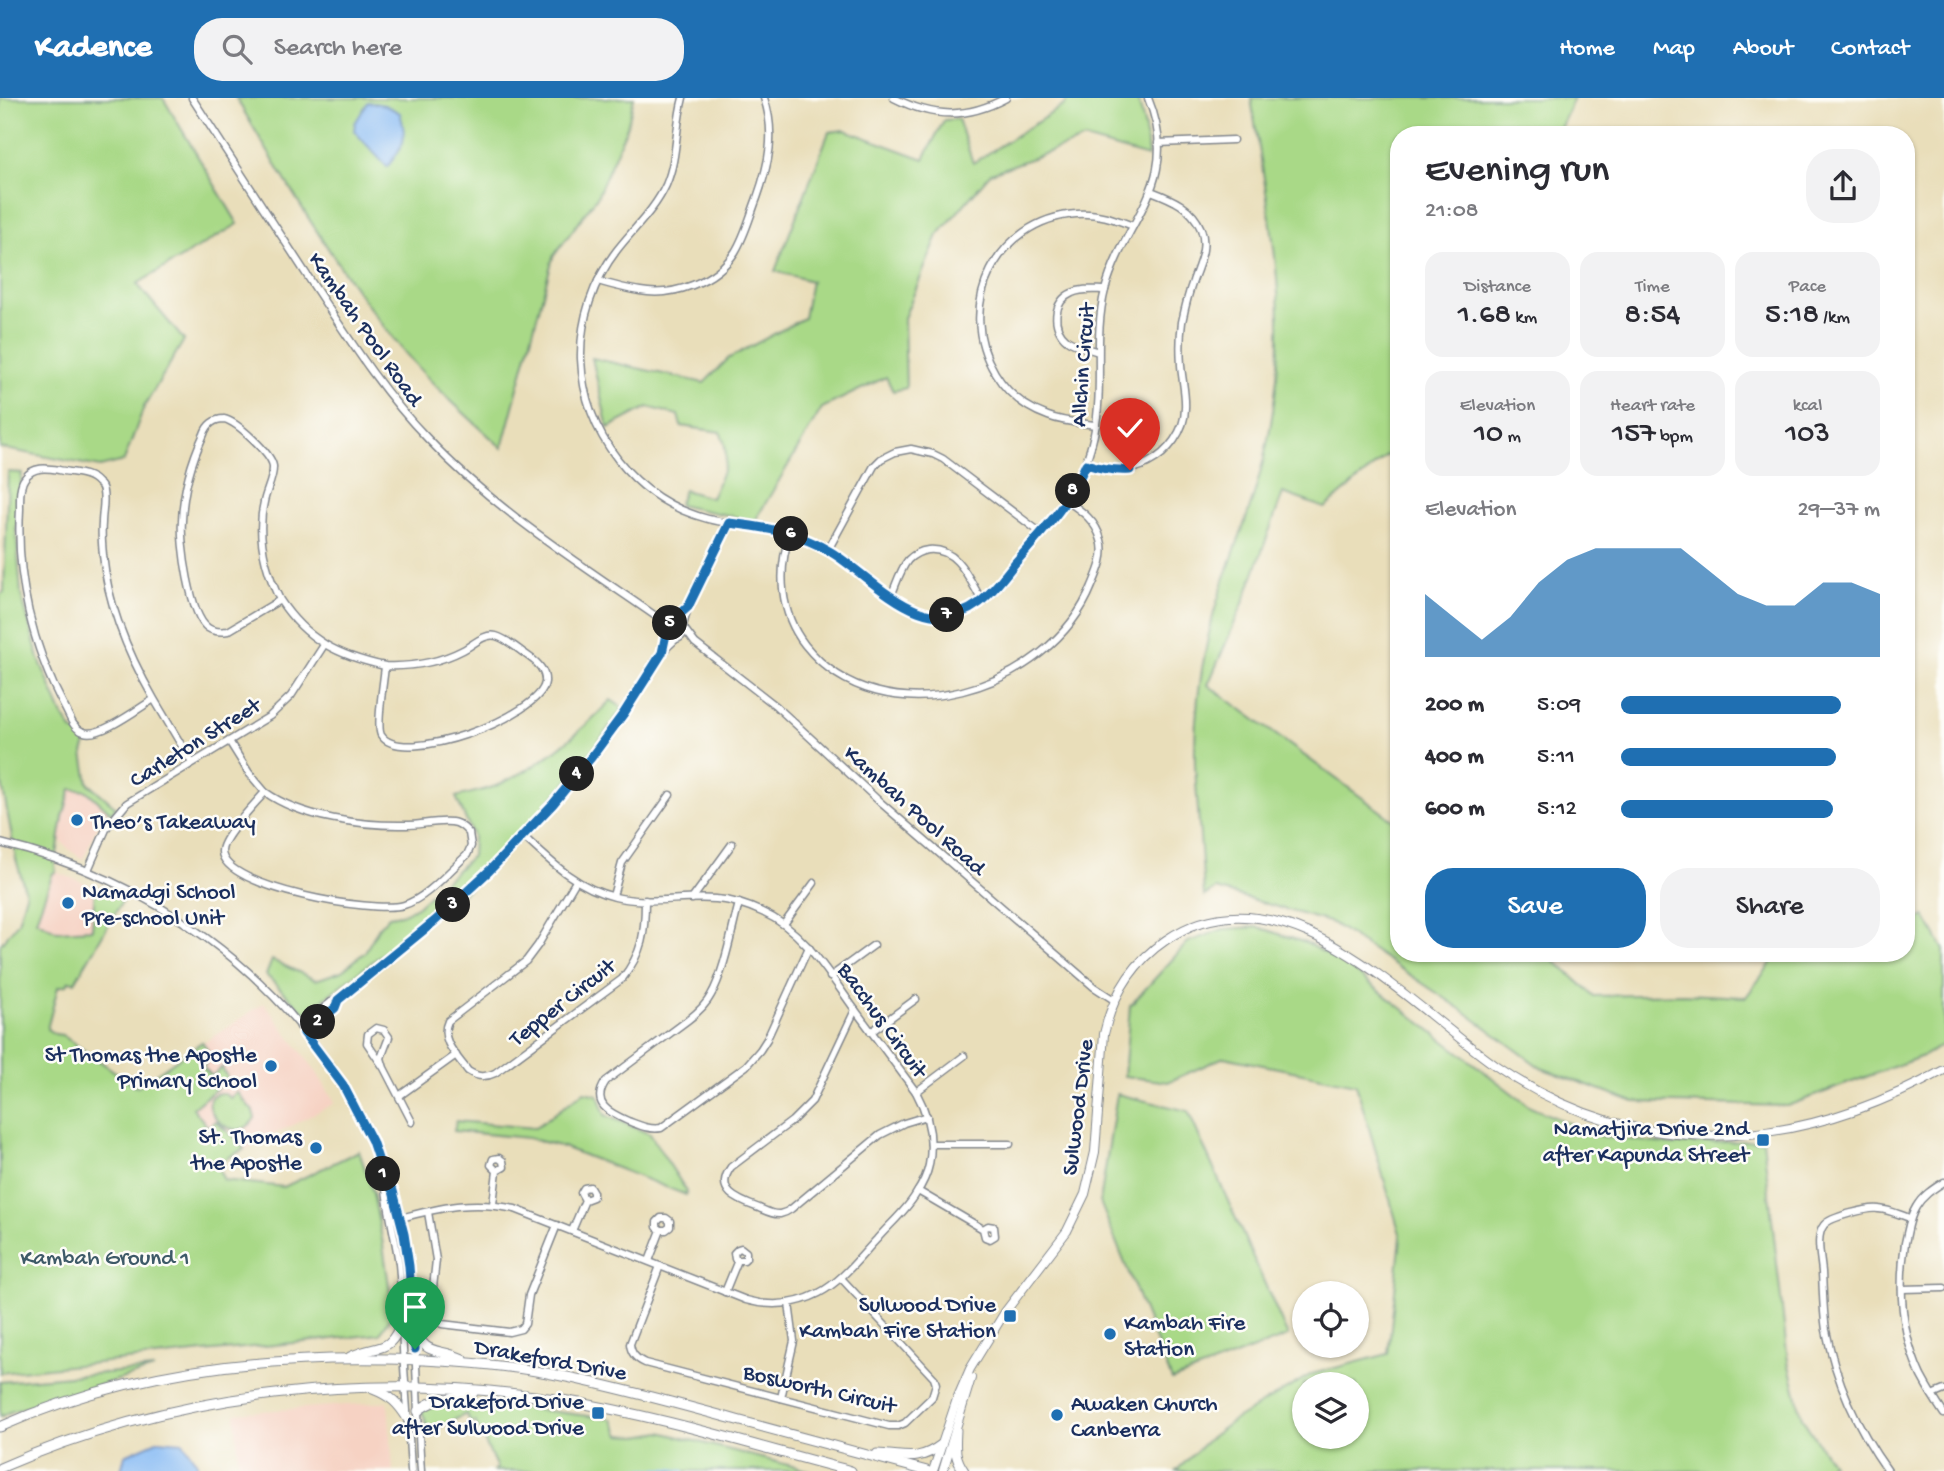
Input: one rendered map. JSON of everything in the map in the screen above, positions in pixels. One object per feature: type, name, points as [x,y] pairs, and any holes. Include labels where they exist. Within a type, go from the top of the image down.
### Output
[{"type":"highway","points":[[349,1357],[365,1350],[389,1345],[402,1321]]},
{"type":"highway","points":[[413,1325],[425,1346],[470,1362]]},
{"type":"highway","name":"Drakeford Drive","points":[[0,1427],[105,1390],[202,1370],[278,1361],[349,1357],[415,1359],[470,1362],[564,1376],[927,1471]]},
{"type":"highway","points":[[369,1387],[398,1404],[408,1419]]},
{"type":"highway","name":"Drakeford Drive","points":[[0,1468],[75,1438],[207,1405],[299,1392],[369,1387],[481,1391],[601,1407],[851,1471]]},
{"type":"highway","points":[[418,1411],[447,1397],[481,1391]]},
{"type":"highway","points":[[956,1430],[954,1450],[957,1462],[964,1471]]},
{"type":"highway","points":[[858,1453],[917,1457],[931,1453],[941,1445]]},
{"type":"main road","name":"Sulwood Drive","points":[[933,1471],[962,1387],[978,1356],[1004,1312],[1067,1231],[1085,1194],[1095,1152],[1104,1034],[1114,1000],[1135,965],[1169,937],[1192,926],[1215,919],[1245,917],[1285,924],[1331,944],[1354,957],[1495,1065],[1535,1091],[1575,1110],[1627,1126],[1701,1137],[1775,1132],[1884,1100],[1944,1070]]},
{"type":"main road","name":"Sulwood Drive","points":[[943,1471],[978,1356]]},
{"type":"street","name":"Kambah Pool Road","points":[[192,98],[362,358],[418,428],[457,469],[503,508],[654,615],[673,622]]},
{"type":"street","name":"Allchin Circuit","points":[[683,98],[675,157],[666,184],[652,210],[619,248],[598,281],[585,317],[581,360],[583,383],[588,404],[602,436],[629,472],[655,495],[692,514],[790,534],[828,550],[907,607],[931,615],[956,614],[982,601],[1067,501],[1086,464],[1096,425],[1100,321],[1105,290],[1115,261],[1151,191],[1158,168],[1155,121],[1148,98]]},
{"type":"street","points":[[598,281],[640,291],[672,291],[708,277],[730,259],[741,242],[769,162],[771,126],[764,98]]},
{"type":"street","points":[[894,98],[926,111],[952,114],[968,113],[1006,98]]},
{"type":"street","points":[[1158,144],[1233,140]]},
{"type":"street","points":[[1086,464],[1100,469],[1130,470],[1156,459],[1167,451],[1174,440],[1185,413],[1181,332],[1187,298],[1203,255],[1203,239],[1195,218],[1186,209],[1171,198],[1151,191]]},
{"type":"street","points":[[1096,425],[1050,417],[1025,405],[1011,394],[990,366],[982,343],[978,321],[981,291],[988,274],[1004,250],[1016,238],[1049,219],[1077,214],[1101,215],[1133,226]]},
{"type":"street","points":[[1098,352],[1065,338],[1057,325],[1056,313],[1059,304],[1069,294],[1078,290],[1105,290]]},
{"type":"street","points":[[280,600],[228,631],[219,632],[202,623],[192,597],[182,548],[183,500],[195,453],[206,428],[218,420],[238,425],[271,460],[272,473],[263,504],[261,533],[265,562],[280,600],[294,618],[324,645],[353,658],[385,666],[413,665],[432,662],[465,649],[484,637],[492,636],[503,639],[536,662],[543,671],[545,682],[538,695],[491,725],[447,740],[400,746],[386,741],[379,730],[385,666]]},
{"type":"street","points":[[828,550],[874,466],[885,456],[906,450],[923,450],[943,459],[1041,533]]},
{"type":"street","points":[[154,699],[96,733],[84,732],[73,723],[35,637],[25,592],[20,547],[20,501],[23,480],[32,471],[46,468],[86,475],[101,485],[104,495],[102,551],[111,604],[131,656],[192,763]]},
{"type":"street","points":[[790,534],[782,565],[785,599],[793,624],[814,656],[852,683],[873,690],[919,696],[953,694],[996,680],[1025,666],[1056,640],[1081,609],[1097,575],[1103,556],[1102,545],[1097,528],[1090,519],[1067,501]]},
{"type":"street","points":[[302,1030],[335,1008],[338,1000],[454,904],[523,836],[590,759],[624,713],[662,653],[683,633],[688,607],[729,523]]},
{"type":"street","points":[[891,596],[911,557],[919,552],[937,550],[959,563],[982,601]]},
{"type":"street","points":[[662,653],[668,625],[688,607]]},
{"type":"street","name":"Kambah Pool Road","points":[[654,615],[667,632]]},
{"type":"street","points":[[673,622],[678,622],[683,627]]},
{"type":"street","name":"Kambah Pool Road","points":[[683,627],[695,643],[776,706],[896,816],[1094,987],[1114,1000]]},
{"type":"street","points":[[667,632],[671,638],[678,638]]},
{"type":"street","name":"Kambah Pool Road","points":[[678,638],[695,643]]},
{"type":"street","name":"Carleton Street","points":[[88,870],[116,815],[134,799],[264,720],[291,696],[324,645]]},
{"type":"street","points":[[229,741],[249,774],[265,792],[281,801],[343,820],[395,825],[447,821],[456,823],[469,833],[471,846],[467,855],[421,896],[402,905],[386,908],[357,906],[300,895],[233,870],[222,855],[224,842],[265,792]]},
{"type":"street","points":[[613,896],[622,863],[670,795]]},
{"type":"street","name":"Bacchus Circuit","points":[[392,1220],[461,1205],[493,1205],[515,1209],[753,1302],[789,1303],[817,1294],[841,1278],[905,1209],[918,1191],[928,1168],[931,1144],[927,1116],[916,1092],[809,947],[784,924],[738,903],[714,899],[645,900],[613,896],[576,881],[552,864],[523,836]]},
{"type":"street","points":[[0,843],[88,870],[141,896],[187,924],[232,957],[273,996],[343,1085],[372,1141],[385,1180],[399,1265],[411,1471]]},
{"type":"street","points":[[692,899],[732,844]]},
{"type":"street","points":[[399,1096],[456,1055],[445,1038],[444,1031],[448,1021],[526,961],[576,881]]},
{"type":"street","points":[[784,924],[814,883]]},
{"type":"street","name":"Tepper Circuit","points":[[456,1055],[472,1074],[490,1076],[611,988],[631,968],[638,956],[644,936],[645,900]]},
{"type":"street","points":[[738,903],[718,981],[712,994],[699,1011],[606,1081],[601,1087],[600,1097],[604,1107],[610,1112],[649,1129],[661,1128],[746,1066],[760,1051],[767,1038],[809,947]]},
{"type":"street","points":[[831,976],[874,945]]},
{"type":"street","points":[[871,1032],[916,999]]},
{"type":"street","points":[[856,1010],[812,1101],[792,1121],[731,1167],[725,1176],[727,1189],[738,1200],[773,1214],[784,1213],[880,1135],[927,1116]]},
{"type":"street","points":[[384,1068],[382,1058],[389,1037],[384,1030],[376,1028],[368,1034],[367,1042],[412,1122]]},
{"type":"street","points":[[916,1092],[964,1056]]},
{"type":"street","points":[[931,1144],[1010,1144]]},
{"type":"street","points":[[493,1205],[497,1171]]},
{"type":"street","points":[[385,1180],[393,1191],[401,1218],[409,1266],[421,1471]]},
{"type":"street","points":[[1944,1182],[1920,1201],[1910,1218],[1902,1289],[1908,1337],[1921,1376],[1944,1413]]},
{"type":"street","points":[[918,1191],[984,1229]]},
{"type":"street","points":[[572,1231],[585,1200]]},
{"type":"street","points":[[1888,1471],[1855,1419],[1836,1371],[1826,1329],[1819,1241],[1823,1225],[1830,1220],[1872,1208],[1910,1218]]},
{"type":"street","points":[[428,1212],[436,1259],[430,1315],[442,1324],[509,1332],[521,1329],[524,1324],[530,1295],[557,1225]]},
{"type":"street","points":[[649,1261],[661,1230]]},
{"type":"street","points":[[725,1292],[738,1261]]},
{"type":"street","name":"Bosworth Circuit","points":[[660,1266],[631,1338],[630,1350],[633,1355],[645,1363],[889,1426],[898,1426],[905,1423],[932,1397],[936,1384],[931,1372],[841,1278]]},
{"type":"street","points":[[1902,1289],[1944,1288]]},
{"type":"street","points":[[782,1398],[794,1341],[789,1303]]},
{"type":"street","points":[[1932,1395],[1944,1390]]},
{"type":"shaded area","points":[[71,789],[87,791],[108,810],[99,823],[83,859],[60,840]]},
{"type":"shaded area","name":"Namadgi School Pre-school Unit","points":[[53,873],[95,887],[93,929],[57,931],[36,920]]},
{"type":"shaded area","points":[[264,1003],[316,1071],[335,1103],[216,1165],[137,1087]]},
{"type":"shaded area","points":[[388,1402],[393,1471],[239,1471],[235,1413]]},
{"type":"green space","points":[[0,98],[163,98],[238,224],[137,284],[184,340],[144,407],[124,461],[100,467],[0,448]]},
{"type":"green space","points":[[236,98],[634,98],[627,127],[597,197],[553,257],[502,448],[421,371],[374,314],[312,224]]},
{"type":"green space","points":[[1068,98],[1137,98],[1145,127],[1148,157],[1085,139],[991,173],[938,235],[904,318],[906,388],[893,391],[886,377],[822,408],[755,521],[678,505],[684,490],[711,498],[726,458],[720,432],[681,426],[678,415],[648,407],[608,428],[592,358],[704,383],[729,358],[804,318],[811,281],[775,271],[829,132],[845,130],[924,159],[944,120],[958,119],[973,163],[1064,105]]},
{"type":"green space","points":[[1251,98],[1574,98],[1561,126],[1390,126],[1390,453],[1325,508],[1283,493],[1244,601],[1208,685],[1390,818],[1390,962],[1332,923],[1216,889],[1204,896],[1195,764],[1200,685],[1216,604],[1264,459],[1277,377],[1279,307],[1268,202]]},
{"type":"green space","name":"Kambah Ground 1","points":[[8,472],[22,473],[16,529],[21,594],[39,659],[62,714],[72,730],[87,740],[83,753],[88,783],[116,807],[111,813],[87,791],[71,789],[63,817],[56,872],[53,873],[36,920],[57,931],[92,929],[95,887],[123,900],[75,982],[69,981],[67,985],[58,987],[47,1029],[62,1035],[137,1087],[202,1042],[209,1052],[203,1057],[206,1063],[203,1067],[212,1076],[222,1067],[228,1079],[193,1108],[208,1127],[216,1121],[238,1140],[244,1149],[216,1164],[224,1180],[284,1187],[359,1151],[373,1193],[390,1292],[390,1318],[380,1334],[0,1373],[0,945],[18,922],[26,894],[16,859],[0,773],[0,594],[4,592]]},
{"type":"green space","points":[[611,700],[623,708],[581,766],[473,885],[305,1013],[266,975],[272,960],[316,980],[342,971],[365,952],[379,927],[389,916],[406,913],[418,906],[472,856],[473,836],[456,797],[493,787],[544,759],[573,737]]},
{"type":"green space","points":[[1925,916],[1944,950],[1944,1044],[1923,1056],[1787,1106],[1634,1102],[1541,1068],[1461,1009],[1390,962],[1556,962],[1594,996],[1683,994],[1746,997],[1772,962],[1915,962],[1915,921]]},
{"type":"green space","points":[[1258,927],[1306,943],[1342,962],[1530,1107],[1600,1136],[1673,1145],[1763,1140],[1788,1361],[1802,1418],[1832,1464],[1815,1471],[1176,1471],[1211,1437],[1231,1422],[1292,1386],[1292,1449],[1369,1449],[1369,1372],[1320,1372],[1388,1354],[1401,1237],[1356,1084],[1224,1057],[1168,1082],[1124,1076],[1130,1006],[1188,942],[1223,929]]},
{"type":"green space","points":[[237,1092],[253,1111],[255,1118],[246,1128],[235,1130],[217,1119],[211,1110],[210,1102],[213,1095],[224,1093],[230,1098]]},
{"type":"green space","points":[[584,1092],[598,1095],[605,1115],[650,1134],[687,1192],[686,1195],[563,1147],[528,1138],[454,1131],[456,1121],[535,1128]]},
{"type":"green space","points":[[1117,1094],[1188,1111],[1288,1336],[1172,1380],[1100,1202]]},
{"type":"green space","points":[[154,1369],[10,1412],[0,1417],[0,1382]]},
{"type":"green space","points":[[454,1399],[612,1419],[620,1435],[638,1436],[661,1432],[811,1471],[493,1471],[497,1468],[475,1421],[471,1423],[466,1414],[430,1432],[422,1412],[425,1408]]},
{"type":"water","points":[[368,102],[385,105],[400,113],[404,129],[403,142],[387,167],[354,131],[355,123]]},
{"type":"water","points":[[159,1440],[183,1442],[197,1463],[198,1471],[121,1471],[125,1455]]},
{"type":"waterway","points":[[555,1471],[570,1468],[684,1471]]},
{"type":"place","name":"Theo’s Takeaway","points":[[77,820]]},
{"type":"place","name":"Namadgi School Pre-school Unit","points":[[68,903]]},
{"type":"place","name":"St Thomas the Apostle Primary School","points":[[271,1066]]},
{"type":"place","name":"Namatjira Drive 2nd after Kapunda Street","points":[[1763,1140]]},
{"type":"place","name":"St. Thomas the Apostle","points":[[316,1148]]},
{"type":"place","name":"Sulwood Drive Kambah Fire Station","points":[[1010,1316]]},
{"type":"place","name":"Kambah Fire Station","points":[[1110,1334]]},
{"type":"place","name":"Drakeford Drive after Sulwood Drive","points":[[598,1413]]},
{"type":"place","name":"Awaken Church Canberra","points":[[1057,1415]]},
{"type":"route","points":[[415,1349],[409,1266],[401,1218],[393,1191],[385,1180],[372,1141],[343,1085],[304,1033],[335,1008],[338,1000],[454,904],[553,804],[624,713],[662,653],[668,625],[688,607],[729,523],[780,531],[809,541],[846,561],[907,607],[931,615],[956,614],[977,604],[992,591],[1062,508],[1086,464],[1100,469],[1130,470]]}]
